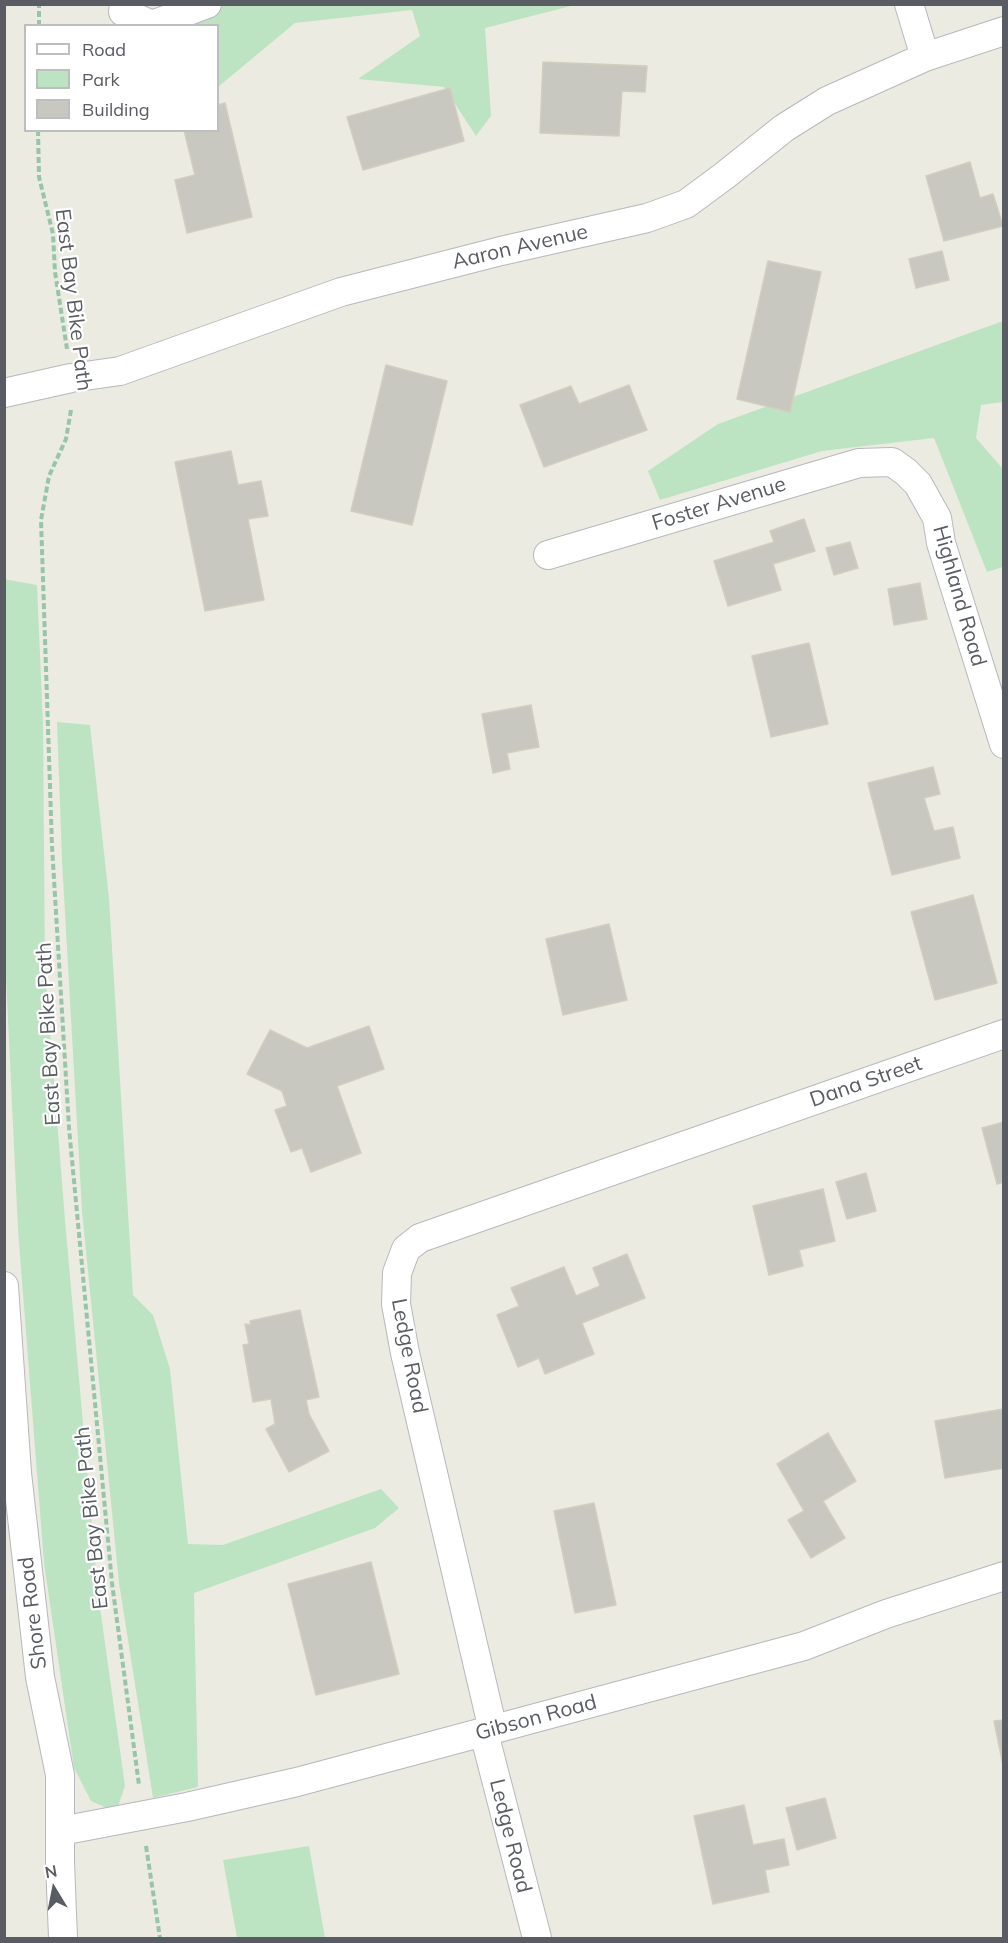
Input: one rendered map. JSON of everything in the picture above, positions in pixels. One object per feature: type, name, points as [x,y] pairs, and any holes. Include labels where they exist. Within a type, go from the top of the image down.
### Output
[{"type":"street","points":[[123,4],[123,12],[148,24]]},
{"type":"street","points":[[157,24],[207,4]]},
{"type":"street","points":[[909,4],[925,57]]},
{"type":"street","name":"Aaron Avenue","points":[[4,393],[71,378],[120,371],[341,292],[501,251],[647,218],[686,204],[784,128],[819,106],[925,57],[1004,31]]},
{"type":"street","name":"Foster Avenue","points":[[548,555],[859,463],[892,462]]},
{"type":"street","name":"Highland Road","points":[[892,462],[918,484],[937,518],[941,543],[1004,744]]},
{"type":"street","name":"Dana Street","points":[[729,1129],[1004,1034]]},
{"type":"street","name":"Ledge Road","points":[[537,1938],[405,1353],[396,1304],[397,1273],[406,1249],[420,1238],[729,1129]]},
{"type":"street","name":"Shore Road","points":[[4,1286],[17,1473],[40,1677],[60,1775],[63,1938]]},
{"type":"street","name":"Gibson Road","points":[[61,1832],[187,1808],[297,1782],[804,1646],[886,1614],[1004,1576]]},
{"type":"path","points":[[39,4],[39,24]]},
{"type":"path","name":"East Bay Bike Path","points":[[38,132],[39,177],[53,234],[55,272],[71,378],[71,415],[66,439],[50,476],[41,520],[52,846],[70,1140],[112,1583],[160,1938]]},
{"type":"green space","points":[[193,5],[575,5],[485,28],[491,116],[476,136],[444,87],[358,79],[420,36],[412,10],[295,23],[219,86],[219,24],[196,24]]},
{"type":"green space","points":[[1003,321],[1003,402],[981,405],[976,438],[1003,469],[1003,567],[987,572],[934,438],[822,451],[660,500],[648,471],[718,424]]},
{"type":"green space","points":[[4,579],[37,585],[43,723],[45,969],[98,1593],[125,1786],[116,1812],[91,1801],[74,1768],[44,1563],[18,1230],[4,937]]},
{"type":"green space","points":[[57,722],[90,725],[109,898],[133,1295],[153,1315],[170,1369],[188,1544],[223,1545],[381,1489],[399,1508],[375,1528],[194,1593],[198,1787],[153,1798],[119,1583],[82,1211],[62,861]]},
{"type":"green space","points":[[309,1846],[325,1938],[237,1938],[223,1860]]},
{"type":"building","points":[[543,62],[647,66],[645,92],[622,91],[619,136],[540,133]]},
{"type":"building","points":[[450,88],[464,141],[363,170],[347,117]]},
{"type":"building","points":[[225,103],[252,217],[187,233],[175,180],[195,175],[184,132],[219,132],[219,105]]},
{"type":"building","points":[[970,162],[980,198],[993,194],[1003,226],[944,241],[926,176]]},
{"type":"building","points":[[942,251],[949,280],[916,288],[909,259]]},
{"type":"building","points":[[768,261],[821,272],[790,412],[737,399]]},
{"type":"building","points":[[386,365],[447,381],[412,525],[351,511]]},
{"type":"building","points":[[629,385],[647,430],[544,467],[520,405],[571,386],[579,404]]},
{"type":"building","points":[[231,451],[238,485],[261,481],[268,516],[248,519],[264,600],[205,611],[175,462]]},
{"type":"building","points":[[804,519],[815,551],[773,564],[781,590],[728,606],[714,561],[774,542],[770,531]]},
{"type":"building","points":[[850,542],[858,568],[834,575],[826,548]]},
{"type":"building","points":[[920,583],[927,619],[894,625],[888,589]]},
{"type":"building","points":[[809,643],[828,724],[771,737],[752,656]]},
{"type":"building","points":[[531,705],[539,747],[507,753],[510,769],[493,773],[482,714]]},
{"type":"building","points":[[933,767],[940,794],[924,798],[934,831],[953,827],[960,858],[892,875],[868,783]]},
{"type":"building","points":[[973,895],[997,983],[935,1000],[911,912]]},
{"type":"building","points":[[609,924],[627,1000],[563,1015],[546,939]]},
{"type":"building","points":[[369,1026],[384,1069],[337,1086],[361,1153],[311,1172],[302,1148],[291,1152],[275,1110],[287,1106],[282,1091],[247,1074],[270,1030],[307,1048]]},
{"type":"building","points":[[1004,1122],[1004,1182],[997,1184],[982,1128]]},
{"type":"building","points":[[866,1173],[876,1211],[847,1219],[836,1182]]},
{"type":"building","points":[[823,1189],[835,1241],[799,1250],[803,1266],[769,1275],[753,1206]]},
{"type":"building","points":[[627,1254],[645,1298],[582,1323],[594,1354],[545,1374],[539,1358],[518,1367],[497,1315],[519,1306],[511,1288],[564,1267],[576,1296],[600,1286],[593,1268]]},
{"type":"building","points":[[300,1310],[319,1397],[306,1400],[309,1414],[329,1451],[289,1472],[266,1429],[275,1424],[271,1399],[253,1402],[243,1345],[249,1344],[245,1324],[251,1325],[250,1321]]},
{"type":"building","points":[[1003,1409],[1004,1468],[945,1478],[935,1421]]},
{"type":"building","points":[[828,1433],[856,1481],[823,1501],[845,1538],[811,1558],[788,1520],[804,1511],[777,1464]]},
{"type":"building","points":[[594,1503],[616,1605],[575,1613],[554,1511]]},
{"type":"building","points":[[371,1562],[399,1674],[316,1695],[288,1584]]},
{"type":"building","points":[[1004,1720],[1004,1770],[994,1721]]},
{"type":"building","points":[[825,1798],[836,1838],[797,1850],[786,1808]]},
{"type":"building","points":[[744,1805],[753,1845],[784,1839],[789,1865],[765,1870],[769,1892],[713,1904],[694,1816]]}]
